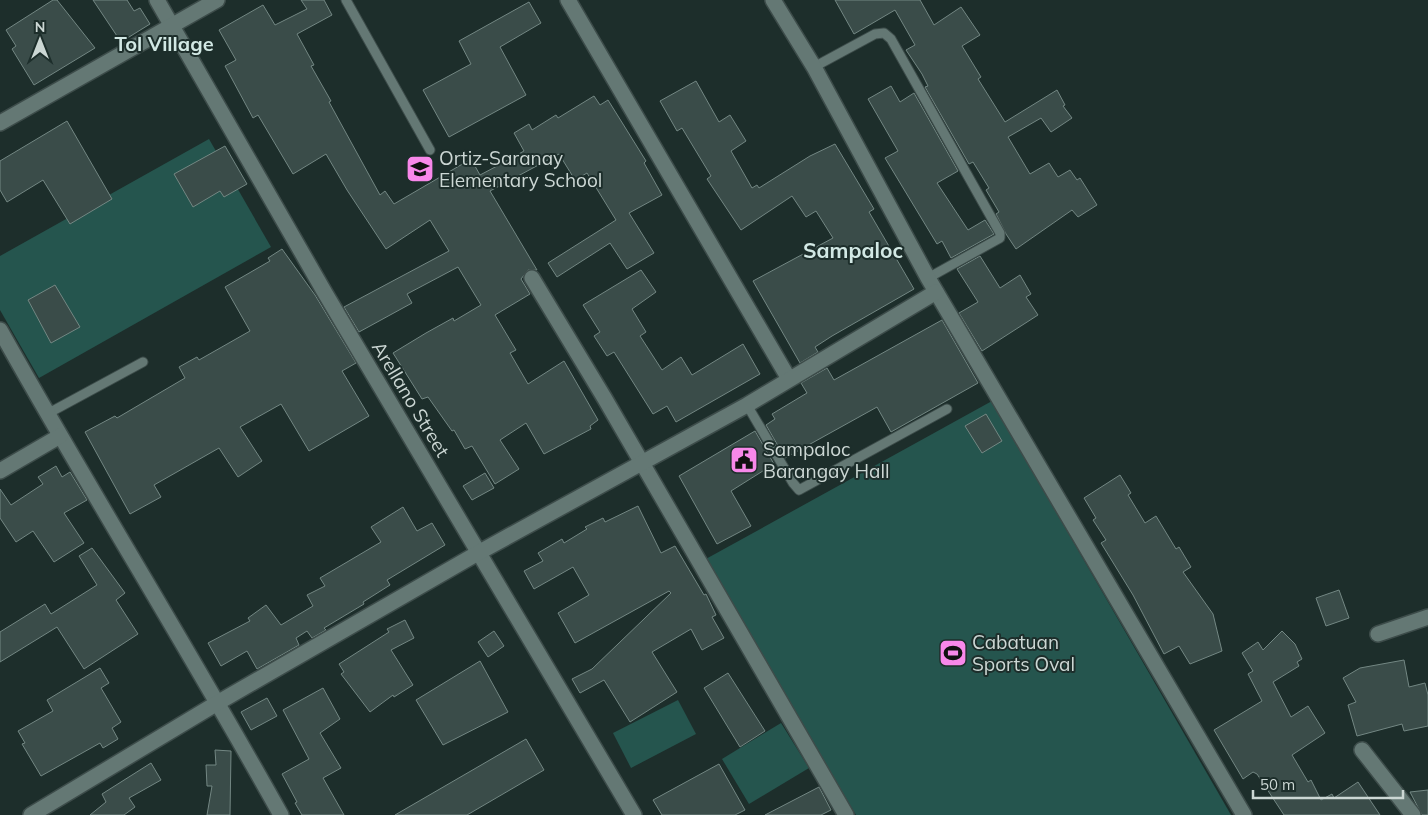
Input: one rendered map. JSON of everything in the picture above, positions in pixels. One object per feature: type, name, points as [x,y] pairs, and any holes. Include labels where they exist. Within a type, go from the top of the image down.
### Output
[{"type":"street","name":"Arellano Street","points":[[157,0],[324,293],[634,815]]},
{"type":"street","points":[[0,123],[217,0]]},
{"type":"street","points":[[568,0],[789,379]]},
{"type":"street","points":[[773,0],[814,67],[936,292],[1244,815]]},
{"type":"street","points":[[532,278],[846,815]]},
{"type":"street","points":[[31,815],[218,702],[478,552],[747,404],[936,292]]},
{"type":"street","points":[[0,330],[47,414],[218,702],[281,815]]},
{"type":"street","points":[[0,471],[60,436]]},
{"type":"street","points":[[1378,634],[1428,617]]},
{"type":"street","points":[[1362,750],[1413,815]]},
{"type":"lane","points":[[346,0],[430,150]]},
{"type":"lane","points":[[814,67],[874,34],[884,32],[891,39],[1000,233],[1000,238],[989,245],[928,278]]},
{"type":"lane","points":[[47,414],[142,362]]},
{"type":"lane","points":[[747,404],[793,483],[799,490],[947,408]]},
{"type":"green space","points":[[209,139],[271,247],[39,378],[0,310],[0,256]]},
{"type":"green space","name":"Cabatuan Sports Oval","points":[[992,401],[1231,815],[856,815],[704,560]]},
{"type":"green space","points":[[678,700],[696,734],[631,768],[613,733]]},
{"type":"green space","points":[[781,723],[809,768],[749,804],[722,759]]},
{"type":"building","points":[[53,0],[57,0],[95,48],[34,85],[12,49],[16,46],[6,30]]},
{"type":"building","points":[[93,0],[127,0],[134,11],[140,8],[150,24],[121,42]]},
{"type":"building","points":[[301,0],[324,0],[332,15],[297,34],[314,65],[311,66],[331,101],[329,102],[380,195],[385,191],[394,204],[471,159],[480,175],[499,165],[524,151],[514,133],[529,124],[532,130],[556,115],[558,118],[594,96],[600,105],[608,100],[646,161],[644,163],[662,195],[629,213],[654,253],[627,269],[610,243],[557,277],[548,263],[616,220],[587,173],[575,180],[559,154],[490,191],[537,270],[528,270],[521,279],[530,294],[495,315],[516,350],[510,353],[528,384],[564,361],[598,420],[590,426],[591,429],[544,454],[526,423],[500,440],[519,469],[495,484],[472,446],[465,449],[454,430],[452,431],[428,397],[422,399],[393,353],[453,318],[454,321],[481,305],[458,267],[407,294],[412,303],[359,332],[344,307],[449,251],[430,220],[386,249],[326,154],[293,174],[258,115],[253,118],[225,66],[236,60],[219,30],[263,5],[275,25],[307,9]]},
{"type":"building","points":[[835,0],[920,0],[934,25],[961,7],[980,35],[962,46],[981,77],[978,79],[1005,122],[1057,90],[1065,105],[1063,106],[1072,118],[1051,132],[1041,118],[1008,137],[1030,174],[1049,163],[1058,177],[1070,170],[1077,180],[1080,178],[1097,205],[1078,217],[1072,210],[1016,249],[996,214],[999,212],[986,190],[989,188],[973,162],[969,164],[925,87],[928,86],[922,74],[906,50],[915,45],[895,10],[854,34]]},
{"type":"building","points":[[529,2],[541,23],[500,47],[526,95],[449,137],[423,90],[471,64],[459,41]]},
{"type":"building","points":[[696,81],[719,122],[730,115],[746,141],[731,151],[752,188],[757,185],[759,188],[810,156],[835,144],[874,209],[869,212],[914,289],[815,347],[818,352],[800,363],[753,281],[833,238],[816,211],[806,217],[792,196],[741,230],[707,179],[711,176],[682,128],[677,131],[660,101]]},
{"type":"building","points":[[891,86],[900,102],[914,93],[958,171],[937,183],[968,230],[985,220],[994,234],[951,258],[942,241],[937,244],[885,158],[898,151],[868,99]]},
{"type":"building","points":[[67,121],[112,199],[70,224],[43,180],[7,202],[0,190],[0,161]]},
{"type":"building","points":[[225,146],[247,184],[224,197],[220,191],[193,207],[174,174]]},
{"type":"building","points":[[282,249],[315,295],[356,363],[342,371],[369,416],[309,451],[281,404],[240,427],[262,461],[238,477],[219,448],[154,485],[161,497],[130,514],[85,432],[115,416],[117,418],[185,378],[179,367],[197,357],[199,360],[250,331],[225,287],[270,261],[268,258]]},
{"type":"building","points":[[980,256],[1000,288],[1020,275],[1031,294],[1026,297],[1038,315],[982,351],[959,313],[978,302],[957,269]]},
{"type":"building","points":[[641,270],[656,292],[632,309],[646,332],[640,336],[662,370],[681,357],[692,375],[743,344],[760,374],[676,422],[667,406],[653,414],[614,352],[607,356],[594,336],[600,332],[583,305]]},
{"type":"building","points":[[55,285],[80,327],[51,343],[28,300]]},
{"type":"building","points":[[942,320],[978,383],[891,432],[877,407],[785,458],[766,425],[775,419],[772,414],[807,393],[801,383],[827,368],[834,380]]},
{"type":"building","points":[[986,414],[1002,441],[982,453],[965,426]]},
{"type":"building","points":[[755,431],[774,464],[731,491],[751,526],[717,544],[679,476]]},
{"type":"building","points":[[56,466],[62,477],[70,472],[87,500],[64,513],[84,543],[54,562],[33,531],[16,542],[0,518],[0,489],[11,505],[43,484],[38,477]]},
{"type":"building","points":[[485,473],[494,488],[472,500],[463,486]]},
{"type":"building","points":[[1120,475],[1131,493],[1128,495],[1145,523],[1156,516],[1176,549],[1179,547],[1191,567],[1183,572],[1213,614],[1222,651],[1190,664],[1179,646],[1164,654],[1133,595],[1101,543],[1106,540],[1093,520],[1096,518],[1084,498]]},
{"type":"building","points":[[638,506],[661,553],[675,546],[704,595],[706,594],[716,615],[712,617],[724,638],[702,650],[691,629],[652,652],[677,692],[630,722],[604,680],[580,693],[572,679],[592,669],[671,593],[669,591],[575,643],[558,613],[589,595],[573,567],[534,589],[524,571],[543,561],[538,553],[562,539],[564,543],[587,529],[585,527],[603,518],[605,522]]},
{"type":"building","points":[[403,507],[417,531],[432,523],[445,545],[387,580],[390,585],[363,602],[364,604],[324,628],[326,630],[312,638],[307,631],[296,638],[299,645],[257,669],[247,651],[221,666],[208,643],[250,621],[248,618],[266,605],[281,625],[313,606],[307,595],[325,586],[320,578],[381,542],[371,527]]},
{"type":"building","points":[[92,548],[125,593],[116,600],[138,634],[84,669],[57,627],[0,662],[0,632],[45,604],[51,614],[97,585],[79,556]]},
{"type":"building","points":[[1339,590],[1349,618],[1326,626],[1316,598]]},
{"type":"building","points":[[405,620],[414,638],[391,650],[413,685],[394,697],[393,695],[370,712],[341,674],[344,672],[339,664],[389,632],[387,629]]},
{"type":"building","points":[[494,631],[504,646],[488,657],[478,642]]},
{"type":"building","points":[[1282,631],[1295,644],[1302,659],[1297,662],[1299,666],[1273,682],[1291,717],[1308,706],[1325,733],[1292,755],[1308,782],[1311,780],[1321,800],[1332,794],[1334,798],[1358,782],[1380,815],[1284,815],[1257,774],[1253,772],[1243,779],[1214,730],[1262,701],[1248,674],[1253,671],[1242,653],[1258,642],[1263,650]]},
{"type":"building","points":[[1404,660],[1409,687],[1425,683],[1428,695],[1428,726],[1404,731],[1402,724],[1357,736],[1348,705],[1356,702],[1343,678],[1360,668]]},
{"type":"building","points":[[480,661],[508,712],[443,745],[416,700]]},
{"type":"building","points":[[100,668],[109,683],[101,688],[121,722],[112,728],[118,739],[103,748],[100,743],[41,776],[22,744],[25,743],[18,731],[53,711],[47,700]]},
{"type":"building","points":[[728,673],[765,731],[740,747],[704,688]]},
{"type":"building","points":[[323,688],[340,719],[320,733],[341,768],[323,778],[344,815],[302,815],[282,774],[309,759],[283,710]]},
{"type":"building","points":[[267,698],[277,716],[251,730],[241,712]]},
{"type":"building","points":[[526,739],[544,770],[467,815],[395,815]]},
{"type":"building","points":[[215,750],[231,751],[230,815],[207,815],[212,786],[207,786],[206,765],[216,765]]},
{"type":"building","points":[[151,763],[161,780],[129,798],[135,807],[124,815],[90,815],[106,802],[102,794]]},
{"type":"building","points":[[719,764],[745,810],[735,815],[662,815],[653,800]]},
{"type":"building","points":[[819,787],[831,810],[821,815],[765,815]]},
{"type":"building","points":[[1428,790],[1428,815],[1422,815],[1410,792]]},
{"type":"place","name":"Ortiz-Saranay Elementary School","points":[[420,169]]},
{"type":"place","name":"Sampaloc Barangay Hall","points":[[744,460]]},
{"type":"place","name":"Cabatuan Sports Oval","points":[[953,653]]},
{"type":"district","name":"Tol Village","points":[[164,43]]},
{"type":"district","name":"Sampaloc","points":[[853,250]]}]
